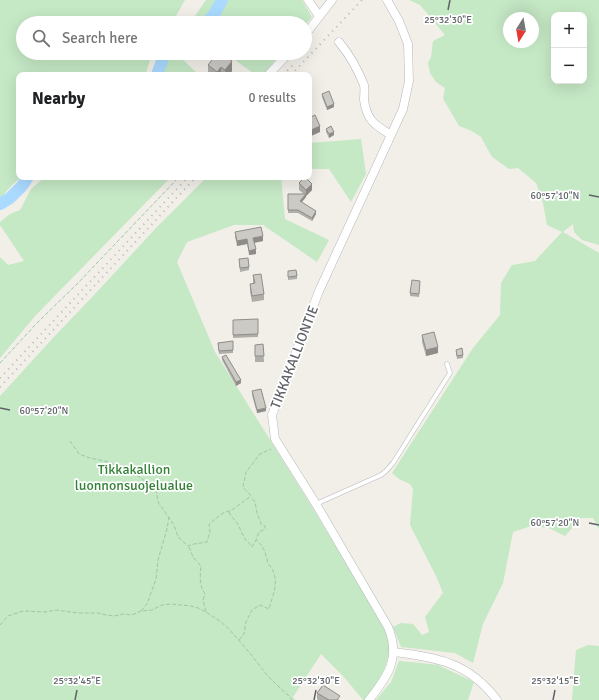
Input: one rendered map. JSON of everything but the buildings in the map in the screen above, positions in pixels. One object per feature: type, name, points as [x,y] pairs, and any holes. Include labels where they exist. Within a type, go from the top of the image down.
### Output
[{"type":"street","points":[[308,0],[319,16]]},
{"type":"street","points":[[312,26],[332,0]]},
{"type":"street","name":"TIKKAKALLIONTIE","points":[[369,700],[383,682],[393,659],[394,652],[392,636],[316,504],[275,439],[272,415],[319,291],[404,109],[409,82],[408,44],[399,21],[386,0]]},
{"type":"street","points":[[339,42],[357,70],[364,87],[364,100],[367,114],[375,125],[391,135]]},
{"type":"street","points":[[271,72],[282,60]]},
{"type":"street","points":[[394,652],[432,658],[458,666],[481,682],[497,700]]},
{"type":"lane","points":[[316,504],[381,475],[393,464],[450,373],[447,364]]},
{"type":"path","points":[[0,363],[176,180]]},
{"type":"path","points":[[70,441],[79,454],[109,462],[118,467],[124,468],[156,489],[158,502],[169,516],[178,537],[188,546],[193,557],[201,566],[200,576],[202,589],[205,594],[202,600],[206,612]]},
{"type":"path","points":[[229,511],[252,547],[259,532],[265,529],[265,526],[261,524],[255,502],[243,487],[246,472],[260,454],[279,445]]},
{"type":"path","points":[[188,546],[207,542],[210,531],[209,524],[218,516],[232,510],[251,496]]},
{"type":"path","points":[[141,611],[147,604],[156,579],[158,560],[168,529],[169,516]]},
{"type":"path","points":[[238,640],[244,634],[246,622],[252,610],[260,605],[269,609],[274,594],[276,581],[273,571],[261,544],[256,540]]},
{"type":"path","points":[[0,625],[8,616],[23,611],[45,612],[56,610],[78,613],[98,613],[106,616],[114,616],[123,614],[132,615],[141,611],[152,610],[171,604],[191,606],[206,612],[221,622],[267,675],[292,700]]},
{"type":"green space","points":[[0,0],[185,0],[176,16],[16,16],[16,60],[150,60],[146,72],[16,72],[16,180],[18,180],[0,199]]},
{"type":"green space","points":[[206,0],[302,0],[311,16],[195,16]]},
{"type":"green space","points":[[409,0],[599,0],[599,245],[582,240],[574,232],[573,224],[563,232],[599,253],[599,529],[593,518],[581,518],[565,536],[549,528],[531,526],[513,532],[503,583],[483,624],[473,663],[455,653],[401,647],[393,627],[401,623],[413,624],[422,635],[429,632],[425,617],[443,593],[410,525],[413,489],[410,484],[399,479],[392,473],[473,348],[500,315],[501,283],[512,265],[535,261],[562,232],[547,225],[543,203],[536,183],[518,168],[509,169],[492,157],[481,137],[472,131],[459,126],[443,99],[445,88],[436,82],[430,73],[428,63],[431,57],[433,41],[445,35],[420,5]]},
{"type":"green space","points":[[162,60],[183,60],[196,72],[156,72]]},
{"type":"green space","points":[[235,60],[275,60],[265,72],[252,72]]},
{"type":"green space","points":[[361,139],[366,174],[351,202],[329,169],[312,169],[312,143]]},
{"type":"green space","points":[[42,180],[168,180],[36,315],[0,358],[0,257],[8,265],[24,261],[0,225],[0,222],[10,214],[20,210],[31,189]]},
{"type":"green space","name":"Tikkakallion luonnonsuojelualue","points":[[204,180],[281,180],[285,219],[329,240],[317,262],[263,225],[234,225],[187,242],[177,262],[215,352],[312,507],[389,639],[388,656],[383,671],[366,700],[363,700],[344,677],[321,654],[293,697],[295,700],[0,700],[0,396],[156,228]]},
{"type":"green space","points":[[588,645],[599,646],[599,700],[572,700],[576,650]]},
{"type":"green space","points":[[399,661],[438,665],[474,682],[468,700],[376,700],[391,682]]},
{"type":"waterway","points":[[213,16],[222,0]]},
{"type":"waterway","points":[[158,72],[162,60]]},
{"type":"waterway","points":[[0,204],[10,198],[26,180]]},
{"type":"railway","points":[[312,53],[362,0]]},
{"type":"railway","points":[[294,72],[305,60]]},
{"type":"railway","points":[[286,72],[293,65]]},
{"type":"railway","points":[[0,378],[185,180]]},
{"type":"railway","points":[[0,387],[193,180]]}]
